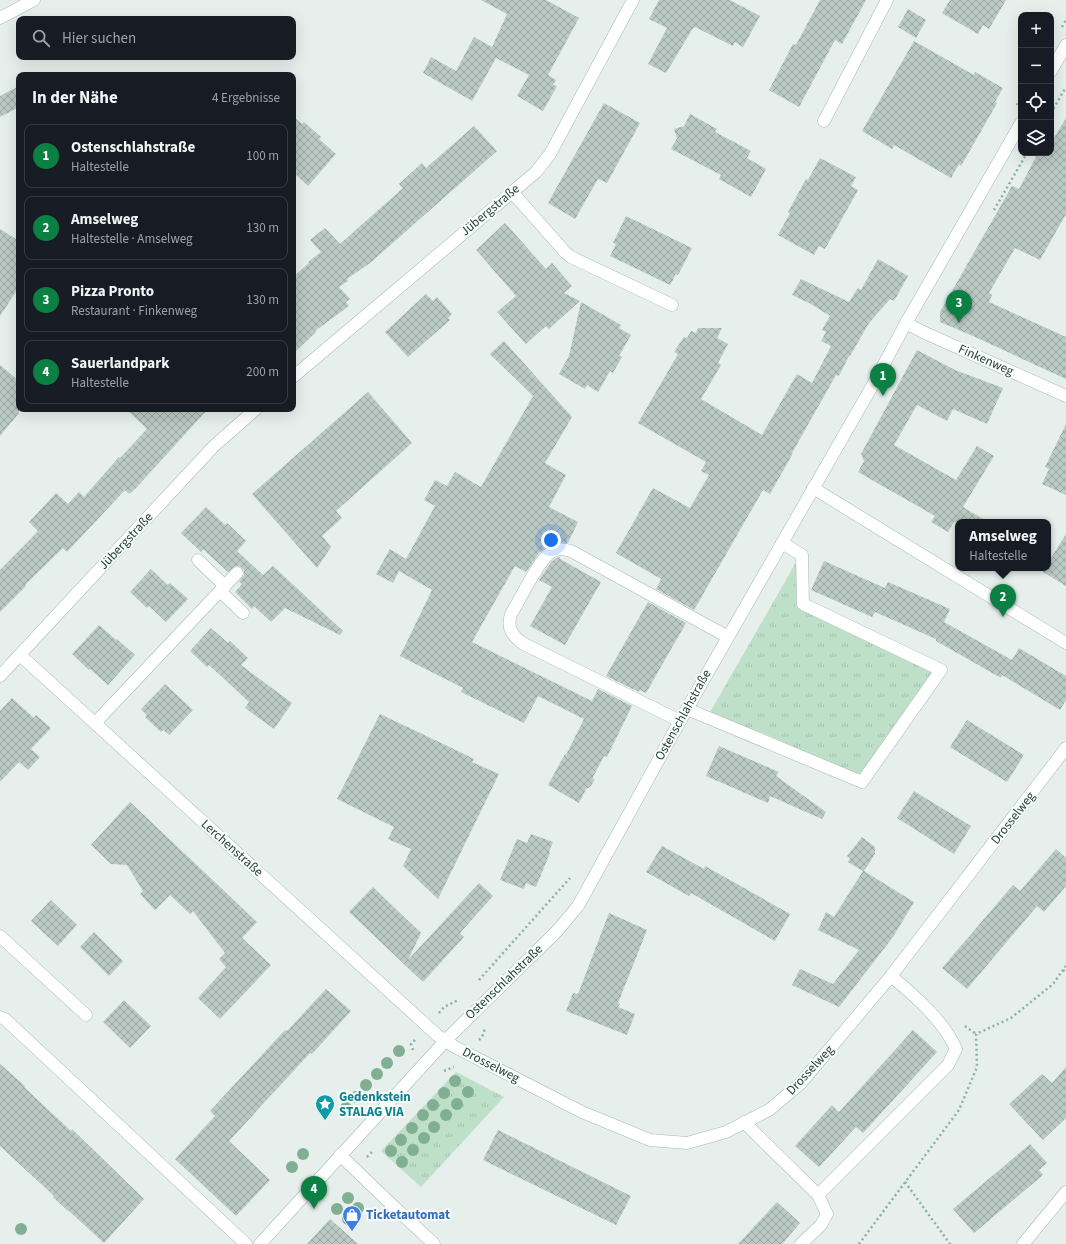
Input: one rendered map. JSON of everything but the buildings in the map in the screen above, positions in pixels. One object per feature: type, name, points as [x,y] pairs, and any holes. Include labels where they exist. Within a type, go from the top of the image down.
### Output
[{"type":"street","points":[[0,18],[34,0]]},
{"type":"street","name":"Jübergstraße","points":[[296,374],[536,172],[550,154],[634,0]]},
{"type":"street","points":[[824,121],[887,0]]},
{"type":"street","points":[[1054,66],[1066,45]]},
{"type":"street","name":"Ostenschlahstraße","points":[[260,1244],[446,1040],[557,931],[578,906],[680,721],[1018,128]]},
{"type":"street","points":[[512,192],[571,257],[672,305]]},
{"type":"street","name":"Finkenweg","points":[[906,323],[1066,396]]},
{"type":"street","name":"Jübergstraße","points":[[3,667],[20,655],[214,446],[253,412]]},
{"type":"street","points":[[813,488],[1066,642]]},
{"type":"street","points":[[687,709],[862,782],[941,670],[803,604],[802,555],[782,543]]},
{"type":"street","points":[[680,721],[522,643],[513,635],[509,622],[511,614],[542,560],[551,552],[561,549],[571,551],[728,637]]},
{"type":"street","points":[[198,560],[243,613]]},
{"type":"street","points":[[95,723],[237,573]]},
{"type":"street","name":"Lerchenstraße","points":[[20,655],[427,1026],[437,1035],[446,1040]]},
{"type":"street","name":"Drosselweg","points":[[446,1040],[455,1047],[582,1112],[650,1140],[687,1143],[726,1132],[769,1110],[800,1084],[892,976],[1066,748]]},
{"type":"street","points":[[0,936],[86,1015]]},
{"type":"street","points":[[818,1194],[948,1065],[956,1048],[950,1036],[919,999],[892,976]]},
{"type":"street","points":[[0,1017],[5,1019],[246,1244]]},
{"type":"street","points":[[744,1122],[818,1194],[827,1214],[821,1225],[801,1244]]},
{"type":"street","points":[[340,1155],[390,1204],[434,1244]]},
{"type":"street","points":[[1023,1244],[1066,1192]]},
{"type":"path","points":[[1054,108],[1066,87]]},
{"type":"path","points":[[859,1244],[959,1110],[977,1067],[976,1034],[1012,1018],[1054,984],[1066,966]]},
{"type":"path","points":[[1063,970],[1066,973]]},
{"type":"path","points":[[905,1182],[950,1244]]},
{"type":"green space","points":[[798,559],[796,607],[933,672],[859,776],[763,733],[709,714]]},
{"type":"green space","points":[[456,1072],[504,1097],[421,1187],[381,1151]]},
{"type":"place","name":"Pizza Pronto","points":[[959,323]]},
{"type":"place","name":"Ostenschlahstraße","points":[[883,396]]},
{"type":"place","name":"Amselweg","points":[[1003,617]]},
{"type":"place","name":"Gedenkstein STALAG VIA","points":[[325,1121]]},
{"type":"place","name":"Sauerlandpark","points":[[314,1209]]},
{"type":"place","name":"Ticketautomat","points":[[352,1232]]}]
